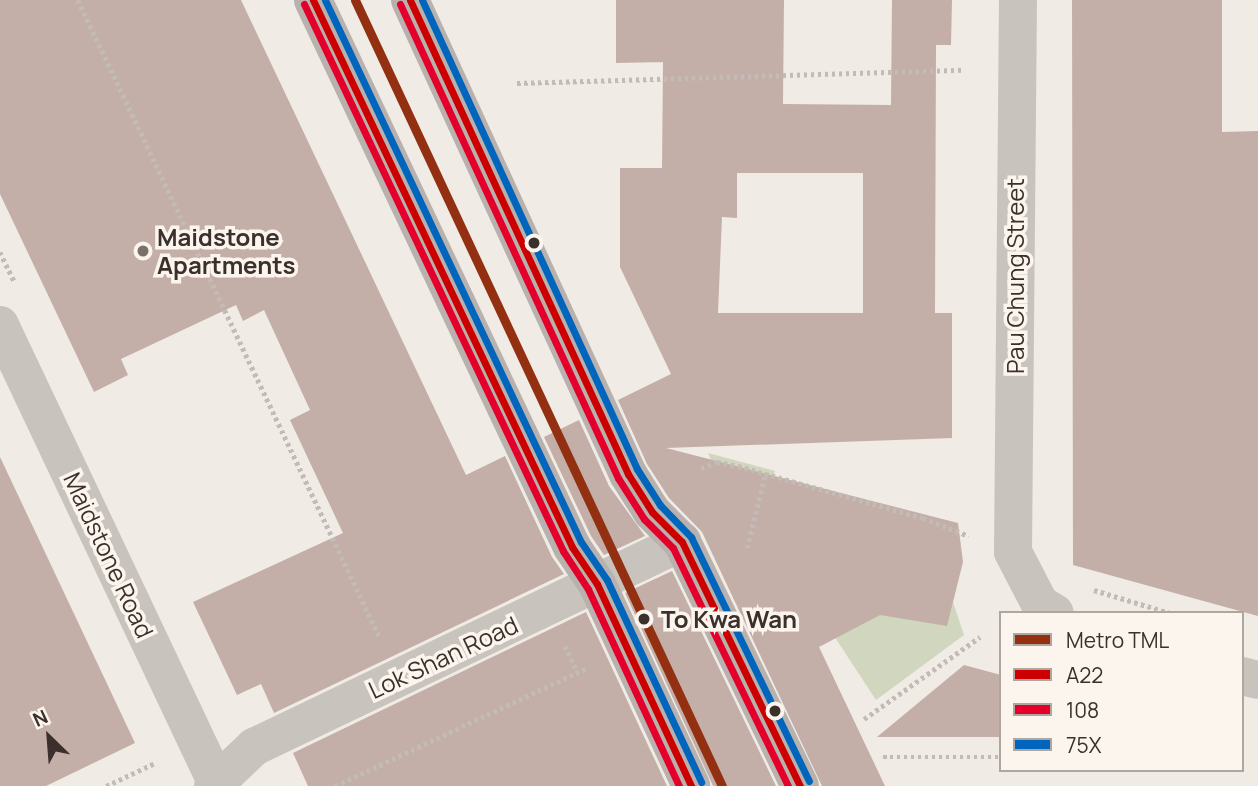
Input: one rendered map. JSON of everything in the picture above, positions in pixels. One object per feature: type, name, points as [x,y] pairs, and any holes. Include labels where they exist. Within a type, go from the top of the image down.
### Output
[{"type":"main road","points":[[313,0],[572,547],[597,584],[691,786]]},
{"type":"main road","points":[[410,0],[628,474],[652,512],[682,542],[800,786]]},
{"type":"street","name":"Pau Chung Street","points":[[1017,0],[1013,552],[1040,604],[1052,611]]},
{"type":"street","name":"Maidstone Road","points":[[0,325],[216,785]]},
{"type":"street","name":"Lok Shan Road","points":[[216,785],[254,747],[682,542]]},
{"type":"path","points":[[78,0],[384,646]]},
{"type":"path","points":[[517,83],[964,70]]},
{"type":"path","points":[[701,468],[717,462],[765,474],[923,518],[971,537]]},
{"type":"path","points":[[747,548],[765,474]]},
{"type":"path","points":[[864,719],[980,637]]},
{"type":"path","points":[[335,786],[584,667],[591,670]]},
{"type":"path","points":[[884,757],[999,757]]},
{"type":"path","points":[[106,786],[155,763]]},
{"type":"green space","points":[[708,453],[775,471],[773,477],[949,590],[964,635],[876,700],[817,610],[741,526]]},
{"type":"building","points":[[0,0],[241,0],[466,475],[505,456],[552,557],[564,574],[274,713],[261,684],[237,695],[193,602],[343,533],[290,420],[310,410],[264,310],[243,321],[236,305],[121,359],[128,375],[94,392],[0,194]]},
{"type":"building","points":[[616,0],[784,0],[783,104],[891,105],[892,0],[952,0],[951,45],[936,45],[935,313],[952,313],[952,438],[666,448],[958,523],[963,562],[947,626],[880,615],[819,647],[885,786],[822,786],[702,532],[669,498],[647,464],[618,400],[671,374],[620,267],[620,168],[662,168],[663,62],[616,63]],"holes":[[[737,173],[863,173],[863,313],[718,313],[722,217],[737,218]]]},
{"type":"building","points":[[1072,0],[1222,0],[1222,132],[1258,131],[1258,616],[1073,565]]},
{"type":"building","points":[[579,420],[609,486],[645,536],[604,555],[591,536],[544,437]]},
{"type":"building","points":[[0,457],[135,743],[46,786],[0,786]]},
{"type":"building","points":[[672,571],[776,786],[713,786],[625,593]]},
{"type":"building","points":[[586,612],[667,786],[308,786],[293,753]]},
{"type":"building","points":[[964,665],[999,674],[999,737],[877,737]]},
{"type":"metro line","name":"TML","points":[[355,0],[722,786]]},
{"type":"transit line","name":"A22","points":[[313,0],[572,547],[597,584],[691,786]]},
{"type":"transit line","name":"75X","points":[[325,0],[581,542],[607,580],[701,782]]},
{"type":"transit line","name":"A22","points":[[410,0],[628,474],[652,512],[682,542],[800,786]]},
{"type":"transit line","name":"75X","points":[[422,0],[637,469],[660,505],[691,537],[809,781]]},
{"type":"transit line","name":"108","points":[[304,4],[563,551],[588,589],[679,786]]},
{"type":"transit line","name":"108","points":[[400,4],[618,478],[644,519],[673,548],[788,786]]},
{"type":"place","name":"Maidstone Apartments","points":[[143,251]]},
{"type":"place","name":"To Kwa Wan","points":[[644,619]]}]
